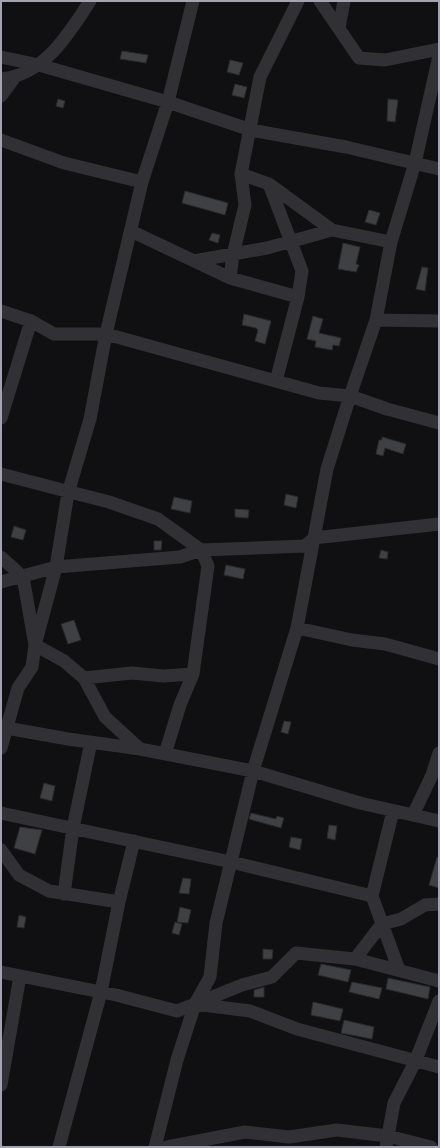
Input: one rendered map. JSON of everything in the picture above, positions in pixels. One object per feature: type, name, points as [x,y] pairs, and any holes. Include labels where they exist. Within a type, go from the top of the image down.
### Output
[{"type":"street","points":[[1,79],[15,77],[39,65],[70,34],[90,1]]},
{"type":"street","points":[[1,748],[4,727],[18,688],[32,667],[35,645],[56,567],[68,493],[90,419],[106,334],[142,182],[168,102],[192,1]]},
{"type":"street","points":[[230,278],[233,255],[245,204],[241,174],[251,130],[260,77],[298,1]]},
{"type":"street","points":[[320,1],[359,58],[385,60],[439,49]]},
{"type":"street","points":[[339,28],[344,1]]},
{"type":"street","points":[[155,1147],[177,1060],[195,1004],[210,977],[216,923],[253,771],[297,628],[327,469],[376,320],[391,242],[415,163],[439,56]]},
{"type":"street","points":[[1,57],[39,65],[168,102],[251,130],[346,147],[439,169]]},
{"type":"street","points":[[1,96],[15,77]]},
{"type":"street","points":[[1,140],[64,163],[142,182]]},
{"type":"street","points":[[241,174],[269,184],[332,230],[391,242]]},
{"type":"street","points":[[269,184],[302,271],[298,297],[276,381]]},
{"type":"street","points":[[194,261],[233,255],[291,243],[332,230]]},
{"type":"street","points":[[131,231],[230,278],[298,297]]},
{"type":"street","points":[[1,311],[31,321],[54,334],[106,334],[319,393],[350,396],[387,409],[439,423]]},
{"type":"street","points":[[376,320],[439,321]]},
{"type":"street","points":[[1,418],[31,321]]},
{"type":"street","points":[[1,474],[68,493],[109,502],[158,519],[202,550],[208,566],[192,674],[164,754]]},
{"type":"street","points":[[1,582],[56,567],[180,557],[202,550],[305,546],[314,538],[439,524]]},
{"type":"street","points":[[1,556],[23,577],[35,645]]},
{"type":"street","points":[[297,628],[352,640],[385,644],[439,659]]},
{"type":"street","points":[[35,645],[64,661],[84,678],[105,717],[140,749]]},
{"type":"street","points":[[84,678],[132,673],[163,676],[192,674]]},
{"type":"street","points":[[4,727],[140,749],[253,771],[360,804],[439,821]]},
{"type":"street","points":[[64,894],[73,828],[91,742]]},
{"type":"street","points":[[414,815],[439,753]]},
{"type":"street","points":[[393,811],[372,896],[399,970]]},
{"type":"street","points":[[1,813],[231,862],[372,896]]},
{"type":"street","points":[[59,1147],[101,992],[119,902],[134,841]]},
{"type":"street","points":[[1,850],[19,875],[49,891],[119,902]]},
{"type":"street","points":[[355,959],[382,924],[401,919],[425,905],[439,904]]},
{"type":"street","points":[[1,972],[101,992],[177,1011],[242,985],[272,976],[296,953],[355,959],[439,981]]},
{"type":"street","points":[[1,1085],[20,976]]},
{"type":"street","points":[[387,1142],[394,1103],[415,1062],[439,1001]]},
{"type":"street","points":[[195,1004],[250,1011],[297,1029],[415,1062],[439,1066]]},
{"type":"street","points":[[167,1147],[245,1132],[289,1137],[337,1130],[387,1142],[431,1147]]},
{"type":"building","points":[[122,51],[148,55],[146,63],[120,59]]},
{"type":"building","points":[[230,60],[243,63],[239,75],[227,72]]},
{"type":"building","points":[[235,84],[247,87],[244,98],[232,95]]},
{"type":"building","points":[[58,99],[65,101],[63,108],[56,106]]},
{"type":"building","points":[[388,99],[398,100],[395,122],[387,121]]},
{"type":"building","points":[[185,191],[228,203],[225,215],[182,203]]},
{"type":"building","points":[[369,210],[380,213],[376,225],[365,222]]},
{"type":"building","points":[[212,233],[220,235],[218,243],[209,240]]},
{"type":"building","points":[[343,243],[360,247],[356,264],[359,265],[356,272],[338,269]]},
{"type":"building","points":[[422,267],[428,268],[425,291],[416,289]]},
{"type":"building","points":[[244,314],[271,321],[265,344],[255,341],[258,330],[256,328],[242,325]]},
{"type":"building","points":[[313,316],[323,319],[319,333],[341,338],[339,346],[333,345],[332,350],[315,347],[316,341],[307,339]]},
{"type":"building","points":[[382,437],[406,444],[403,454],[385,448],[383,456],[376,454],[379,440],[382,440]]},
{"type":"building","points":[[286,494],[298,497],[296,508],[284,505]]},
{"type":"building","points":[[174,497],[192,501],[190,513],[171,509]]},
{"type":"building","points":[[235,509],[249,510],[248,518],[235,517]]},
{"type":"building","points":[[14,526],[26,530],[23,540],[11,537]]},
{"type":"building","points":[[154,541],[162,541],[161,550],[154,550]]},
{"type":"building","points":[[381,550],[388,552],[387,559],[379,558]]},
{"type":"building","points":[[226,565],[245,569],[243,579],[224,575]]},
{"type":"building","points":[[74,620],[81,640],[68,644],[61,624]]},
{"type":"building","points":[[284,721],[291,722],[288,734],[281,732]]},
{"type":"building","points":[[44,783],[55,786],[52,801],[40,798]]},
{"type":"building","points":[[251,813],[276,819],[277,816],[284,818],[281,828],[249,819]]},
{"type":"building","points":[[329,825],[337,826],[335,840],[327,838]]},
{"type":"building","points":[[20,827],[42,830],[35,854],[14,848]]},
{"type":"building","points":[[291,837],[302,839],[300,850],[289,847]]},
{"type":"building","points":[[437,857],[439,858],[439,888],[429,885]]},
{"type":"building","points":[[183,878],[191,879],[189,894],[179,893]]},
{"type":"building","points":[[180,907],[191,910],[188,923],[177,922]]},
{"type":"building","points":[[19,915],[26,917],[24,928],[17,927]]},
{"type":"building","points":[[175,922],[182,924],[179,935],[172,933]]},
{"type":"building","points":[[263,949],[273,950],[272,959],[263,959]]},
{"type":"building","points":[[321,964],[351,970],[348,982],[318,975]]},
{"type":"building","points":[[388,978],[430,987],[428,999],[386,989]]},
{"type":"building","points":[[352,982],[382,988],[379,999],[349,992]]},
{"type":"building","points":[[264,987],[264,997],[254,997],[254,990]]},
{"type":"building","points":[[313,1002],[343,1009],[340,1021],[311,1015]]},
{"type":"building","points":[[344,1020],[374,1027],[372,1039],[341,1033]]}]
